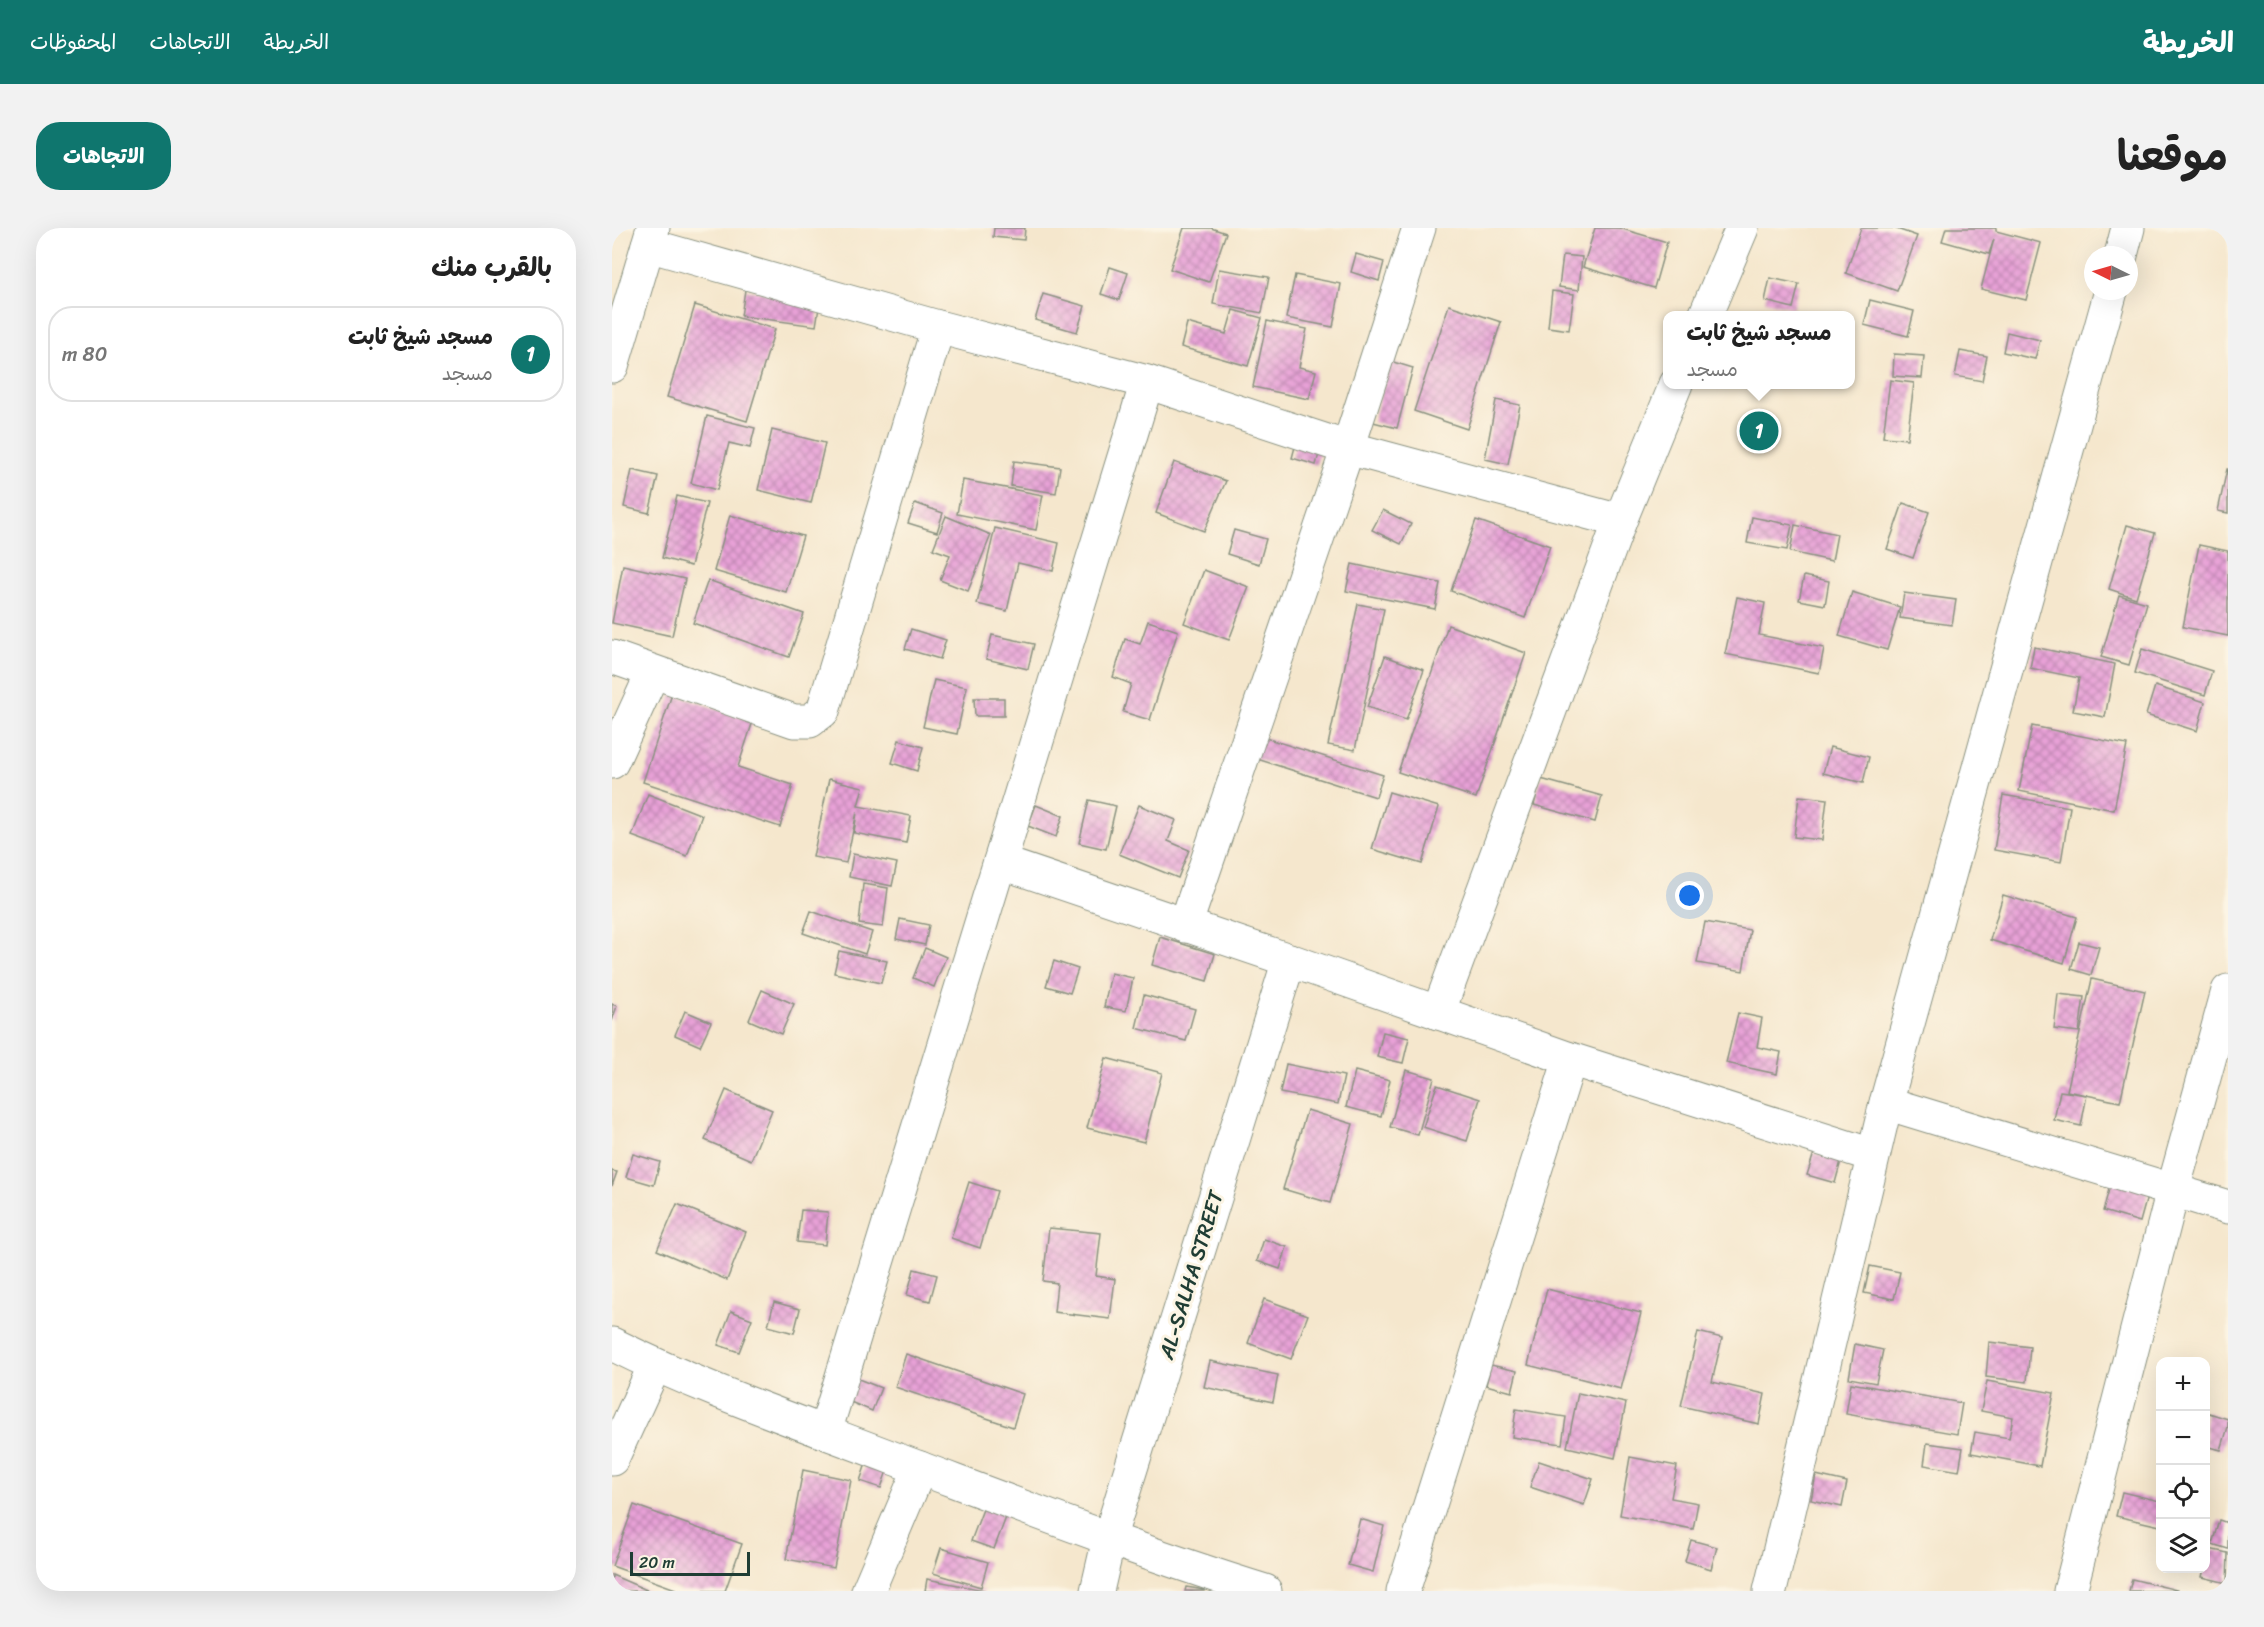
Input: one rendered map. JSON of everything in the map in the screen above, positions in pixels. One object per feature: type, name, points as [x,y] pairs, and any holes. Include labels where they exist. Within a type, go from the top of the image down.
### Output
[{"type":"street","points":[[1185,926],[1348,448],[1419,228]]},
{"type":"street","points":[[1707,311],[1743,228]]},
{"type":"street","points":[[2123,246],[2128,228]]},
{"type":"street","points":[[612,366],[651,237],[938,327],[1147,382],[1348,448],[1620,521]]},
{"type":"street","points":[[1770,1591],[1872,1155],[2109,300]]},
{"type":"street","points":[[612,657],[794,721],[810,721],[823,711],[938,327]]},
{"type":"street","points":[[825,1432],[1147,382]]},
{"type":"street","points":[[1438,1013],[1620,521],[1674,389]]},
{"type":"street","points":[[612,762],[653,672]]},
{"type":"street","points":[[1000,862],[1570,1059],[1872,1155]]},
{"type":"street","name":"AL-SALHA STREET","points":[[1097,1591],[1109,1539],[1289,960]]},
{"type":"street","points":[[2070,1591],[2173,1190],[2228,991]]},
{"type":"street","points":[[1403,1591],[1570,1059]]},
{"type":"street","points":[[1886,1103],[2228,1207]]},
{"type":"street","points":[[612,1344],[655,1365],[920,1468],[1109,1539],[1265,1591]]},
{"type":"street","points":[[612,1459],[655,1365]]},
{"type":"street","points":[[868,1591],[920,1468]]},
{"type":"building","points":[[994,228],[1025,228],[1024,240],[993,237]]},
{"type":"building","points":[[1184,228],[1211,228],[1226,233],[1209,282],[1170,269]]},
{"type":"building","points":[[1595,228],[1619,228],[1667,242],[1654,288],[1583,267]]},
{"type":"building","points":[[1861,228],[1894,228],[1917,236],[1897,291],[1846,273]]},
{"type":"building","points":[[1946,228],[1996,228],[1996,231],[2041,243],[2026,300],[1981,289],[1994,239],[1989,254],[1942,241]]},
{"type":"building","points":[[1356,254],[1384,262],[1379,281],[1351,272]]},
{"type":"building","points":[[1563,255],[1582,257],[1579,290],[1559,287]]},
{"type":"building","points":[[1110,267],[1128,273],[1119,300],[1101,294]]},
{"type":"building","points":[[1219,269],[1269,277],[1262,313],[1213,304]]},
{"type":"building","points":[[1295,275],[1341,284],[1333,327],[1286,318]]},
{"type":"building","points":[[1770,278],[1799,284],[1793,308],[1765,301]]},
{"type":"building","points":[[745,290],[820,301],[816,326],[741,316]]},
{"type":"building","points":[[1552,291],[1574,294],[1569,330],[1548,327]]},
{"type":"building","points":[[1043,294],[1085,306],[1077,332],[1035,320]]},
{"type":"building","points":[[1870,300],[1914,311],[1908,336],[1864,325]]},
{"type":"building","points":[[695,305],[775,329],[747,421],[667,397]]},
{"type":"building","points":[[1449,305],[1501,322],[1467,429],[1414,411]]},
{"type":"building","points":[[1233,310],[1262,318],[1248,366],[1181,347],[1187,323],[1226,334]]},
{"type":"building","points":[[1267,321],[1307,329],[1299,367],[1316,371],[1309,399],[1253,387]]},
{"type":"building","points":[[2007,332],[2040,340],[2035,359],[2003,352]]},
{"type":"building","points":[[1960,351],[1987,356],[1982,381],[1955,376]]},
{"type":"building","points":[[1894,354],[1924,356],[1922,378],[1893,376]]},
{"type":"building","points":[[1390,361],[1413,368],[1397,428],[1373,422]]},
{"type":"building","points":[[1890,380],[1914,383],[1907,439],[1883,437]]},
{"type":"building","points":[[1496,400],[1520,405],[1508,464],[1485,459]]},
{"type":"building","points":[[707,416],[755,428],[750,448],[729,443],[717,490],[691,483]]},
{"type":"building","points":[[772,430],[825,443],[811,503],[758,490]]},
{"type":"building","points":[[1299,432],[1323,439],[1316,465],[1292,458]]},
{"type":"building","points":[[1014,461],[1060,467],[1056,493],[1011,486]]},
{"type":"building","points":[[1174,462],[1226,481],[1204,531],[1156,513]]},
{"type":"building","points":[[2228,469],[2228,513],[2218,511]]},
{"type":"building","points":[[632,470],[658,476],[649,513],[624,507]]},
{"type":"building","points":[[963,480],[1043,495],[1036,530],[957,514]]},
{"type":"building","points":[[677,496],[707,503],[691,566],[662,558]]},
{"type":"building","points":[[915,503],[943,513],[937,532],[908,523]]},
{"type":"building","points":[[1903,503],[1929,512],[1913,558],[1887,549]]},
{"type":"building","points":[[1383,510],[1411,524],[1401,544],[1372,530]]},
{"type":"building","points":[[730,515],[803,536],[786,592],[714,571]]},
{"type":"building","points":[[946,516],[991,535],[968,591],[940,580],[950,555],[933,549]]},
{"type":"building","points":[[1752,517],[1792,525],[1787,550],[1747,543]]},
{"type":"building","points":[[1476,520],[1550,546],[1525,618],[1451,591]]},
{"type":"building","points":[[1795,525],[1837,534],[1832,561],[1790,552]]},
{"type":"building","points":[[2127,525],[2155,533],[2136,598],[2109,589]]},
{"type":"building","points":[[995,528],[1059,543],[1053,571],[1018,563],[1007,611],[977,604]]},
{"type":"building","points":[[1234,530],[1266,539],[1259,564],[1227,554]]},
{"type":"building","points":[[2199,545],[2228,551],[2228,636],[2183,627]]},
{"type":"building","points":[[1352,564],[1440,583],[1435,609],[1346,591]]},
{"type":"building","points":[[623,565],[685,579],[672,636],[612,623]]},
{"type":"building","points":[[1204,570],[1249,587],[1229,640],[1184,623]]},
{"type":"building","points":[[1804,576],[1829,581],[1825,605],[1799,600]]},
{"type":"building","points":[[708,580],[804,614],[789,657],[693,623]]},
{"type":"building","points":[[1852,592],[1900,607],[1887,650],[1839,636]]},
{"type":"building","points":[[1904,593],[1956,600],[1952,625],[1900,618]]},
{"type":"building","points":[[2119,595],[2147,603],[2129,665],[2101,657]]},
{"type":"building","points":[[1737,597],[1765,603],[1759,635],[1824,648],[1819,673],[1725,654]]},
{"type":"building","points":[[1358,604],[1384,609],[1355,750],[1328,745]]},
{"type":"building","points":[[1148,621],[1178,631],[1150,720],[1123,712],[1131,684],[1113,677],[1125,639],[1140,644]]},
{"type":"building","points":[[1448,625],[1526,653],[1476,798],[1398,772]]},
{"type":"building","points":[[911,629],[946,640],[940,659],[905,649]]},
{"type":"building","points":[[992,635],[1034,644],[1028,669],[986,659]]},
{"type":"building","points":[[2034,647],[2115,664],[2105,717],[2073,711],[2079,678],[2030,668]]},
{"type":"building","points":[[2142,649],[2212,671],[2205,695],[2135,673]]},
{"type":"building","points":[[1385,656],[1424,670],[1406,720],[1367,707]]},
{"type":"building","points":[[934,680],[967,687],[957,734],[923,727]]},
{"type":"building","points":[[2155,686],[2205,702],[2197,731],[2146,715]]},
{"type":"building","points":[[672,694],[753,721],[738,767],[793,785],[780,827],[643,782]]},
{"type":"building","points":[[974,698],[1004,698],[1004,716],[975,716]]},
{"type":"building","points":[[2032,726],[2127,745],[2114,810],[2019,791]]},
{"type":"building","points":[[1262,737],[1383,775],[1376,797],[1254,758]]},
{"type":"building","points":[[899,740],[923,747],[917,771],[892,763]]},
{"type":"building","points":[[1830,747],[1869,757],[1863,783],[1823,773]]},
{"type":"building","points":[[829,779],[863,787],[858,806],[911,816],[906,843],[854,833],[857,812],[846,863],[813,857]]},
{"type":"building","points":[[1541,779],[1602,796],[1595,822],[1534,805]]},
{"type":"building","points":[[1389,792],[1439,807],[1422,864],[1372,849]]},
{"type":"building","points":[[648,794],[702,815],[687,856],[632,836]]},
{"type":"building","points":[[2003,795],[2070,807],[2061,862],[1994,850]]},
{"type":"building","points":[[1799,796],[1827,799],[1822,840],[1794,837]]},
{"type":"building","points":[[1089,800],[1116,806],[1106,849],[1079,843]]},
{"type":"building","points":[[1036,805],[1063,816],[1056,837],[1028,826]]},
{"type":"building","points":[[1139,805],[1176,820],[1168,841],[1189,850],[1178,878],[1119,854]]},
{"type":"building","points":[[853,854],[897,863],[892,886],[849,877]]},
{"type":"building","points":[[863,884],[888,888],[883,927],[859,924]]},
{"type":"building","points":[[2003,895],[2077,917],[2064,963],[1990,940]]},
{"type":"building","points":[[811,911],[872,932],[865,954],[803,933]]},
{"type":"building","points":[[900,919],[929,925],[925,945],[896,939]]},
{"type":"building","points":[[1705,922],[1750,930],[1743,971],[1697,963]]},
{"type":"building","points":[[1160,937],[1215,954],[1207,981],[1152,965]]},
{"type":"building","points":[[2079,942],[2099,947],[2091,975],[2071,969]]},
{"type":"building","points":[[925,948],[946,957],[934,987],[913,978]]},
{"type":"building","points":[[839,951],[887,961],[881,983],[834,973]]},
{"type":"building","points":[[1054,961],[1078,969],[1070,993],[1046,986]]},
{"type":"building","points":[[1111,973],[1133,978],[1126,1011],[1104,1007]]},
{"type":"building","points":[[2092,979],[2145,991],[2120,1102],[2067,1091]]},
{"type":"building","points":[[762,990],[794,1004],[781,1034],[749,1020]]},
{"type":"building","points":[[2058,994],[2084,997],[2079,1032],[2054,1029]]},
{"type":"building","points":[[1144,995],[1195,1009],[1186,1041],[1136,1028]]},
{"type":"building","points":[[612,1004],[617,1006],[612,1021]]},
{"type":"building","points":[[685,1011],[711,1022],[700,1046],[675,1035]]},
{"type":"building","points":[[1738,1013],[1762,1018],[1757,1047],[1781,1052],[1777,1074],[1726,1063]]},
{"type":"building","points":[[1383,1032],[1409,1038],[1403,1063],[1377,1057]]},
{"type":"building","points":[[1106,1058],[1162,1073],[1144,1142],[1087,1128]]},
{"type":"building","points":[[1286,1064],[1344,1076],[1338,1104],[1280,1093]]},
{"type":"building","points":[[1406,1070],[1434,1078],[1418,1135],[1390,1127]]},
{"type":"building","points":[[1355,1071],[1390,1080],[1381,1116],[1346,1107]]},
{"type":"building","points":[[1437,1085],[1480,1099],[1467,1141],[1423,1127]]},
{"type":"building","points":[[726,1090],[772,1110],[751,1160],[705,1140]]},
{"type":"building","points":[[2060,1091],[2087,1095],[2081,1126],[2054,1120]]},
{"type":"building","points":[[1307,1110],[1353,1124],[1330,1203],[1283,1189]]},
{"type":"building","points":[[1814,1153],[1841,1161],[1835,1183],[1807,1175]]},
{"type":"building","points":[[633,1154],[660,1162],[654,1185],[626,1177]]},
{"type":"building","points":[[612,1171],[617,1172],[612,1186]]},
{"type":"building","points":[[2113,1175],[2150,1186],[2140,1222],[2103,1211]]},
{"type":"building","points":[[969,1182],[997,1191],[980,1248],[951,1238]]},
{"type":"building","points":[[677,1204],[746,1232],[727,1280],[657,1250]]},
{"type":"building","points":[[801,1210],[828,1212],[825,1245],[797,1242]]},
{"type":"building","points":[[1049,1228],[1101,1233],[1096,1276],[1115,1279],[1110,1319],[1054,1312],[1057,1283],[1043,1281]]},
{"type":"building","points":[[1264,1239],[1287,1247],[1280,1269],[1257,1261]]},
{"type":"building","points":[[1870,1266],[1900,1272],[1894,1299],[1864,1293]]},
{"type":"building","points":[[914,1269],[937,1275],[930,1301],[907,1295]]},
{"type":"building","points":[[1547,1289],[1641,1313],[1621,1389],[1528,1365]]},
{"type":"building","points":[[1264,1299],[1308,1315],[1291,1359],[1248,1343]]},
{"type":"building","points":[[774,1302],[800,1309],[794,1333],[768,1326]]},
{"type":"building","points":[[731,1311],[752,1319],[739,1352],[718,1345]]},
{"type":"building","points":[[1698,1332],[1722,1338],[1712,1382],[1765,1394],[1759,1424],[1681,1406]]},
{"type":"building","points":[[1989,1342],[2030,1347],[2027,1382],[1986,1377]]},
{"type":"building","points":[[1855,1344],[1883,1350],[1876,1383],[1849,1378]]},
{"type":"building","points":[[906,1354],[1023,1394],[1013,1427],[895,1387]]},
{"type":"building","points":[[1210,1361],[1278,1375],[1273,1402],[1204,1387]]},
{"type":"building","points":[[1491,1365],[1517,1371],[1512,1392],[1486,1385]]},
{"type":"building","points":[[856,1378],[881,1388],[872,1411],[848,1401]]},
{"type":"building","points":[[1987,1381],[2054,1393],[2040,1466],[1971,1453],[1975,1432],[2009,1438],[2013,1417],[1981,1411]]},
{"type":"building","points":[[1851,1383],[1962,1403],[1957,1434],[1846,1414]]},
{"type":"building","points":[[1578,1393],[1626,1403],[1615,1458],[1567,1447]]},
{"type":"building","points":[[1516,1409],[1566,1417],[1562,1444],[1512,1437]]},
{"type":"building","points":[[2210,1413],[2228,1419],[2221,1450],[2210,1447]]},
{"type":"building","points":[[1927,1443],[1963,1448],[1959,1471],[1924,1465]]},
{"type":"building","points":[[869,1455],[890,1462],[881,1488],[860,1481]]},
{"type":"building","points":[[1630,1457],[1677,1466],[1671,1498],[1698,1503],[1693,1529],[1620,1515]]},
{"type":"building","points":[[1539,1461],[1593,1479],[1584,1505],[1530,1487]]},
{"type":"building","points":[[803,1470],[851,1480],[834,1568],[786,1559]]},
{"type":"building","points":[[1816,1475],[1847,1482],[1842,1507],[1811,1500]]},
{"type":"building","points":[[2122,1492],[2156,1500],[2156,1525],[2116,1516]]},
{"type":"building","points":[[985,1504],[1008,1512],[994,1549],[971,1541]]},
{"type":"building","points":[[634,1505],[742,1544],[725,1591],[681,1591],[612,1566]]},
{"type":"building","points":[[1360,1519],[1384,1526],[1373,1572],[1348,1565]]},
{"type":"building","points":[[2219,1520],[2228,1523],[2228,1549],[2212,1544]]},
{"type":"building","points":[[1691,1540],[1717,1547],[1711,1569],[1685,1561]]},
{"type":"building","points":[[941,1548],[988,1562],[981,1587],[933,1573]]},
{"type":"building","points":[[2210,1549],[2228,1553],[2227,1583],[2202,1577],[2203,1573],[2210,1573]]},
{"type":"building","points":[[612,1575],[649,1591],[612,1591]]},
{"type":"building","points":[[927,1579],[984,1590],[984,1591],[925,1591]]},
{"type":"building","points":[[2132,1579],[2177,1590],[2177,1591],[2129,1591]]},
{"type":"building","points":[[1186,1587],[1205,1590],[1185,1591]]},
{"type":"place","name":"مسجد شيخ ثابت","points":[[1759,431]]}]
